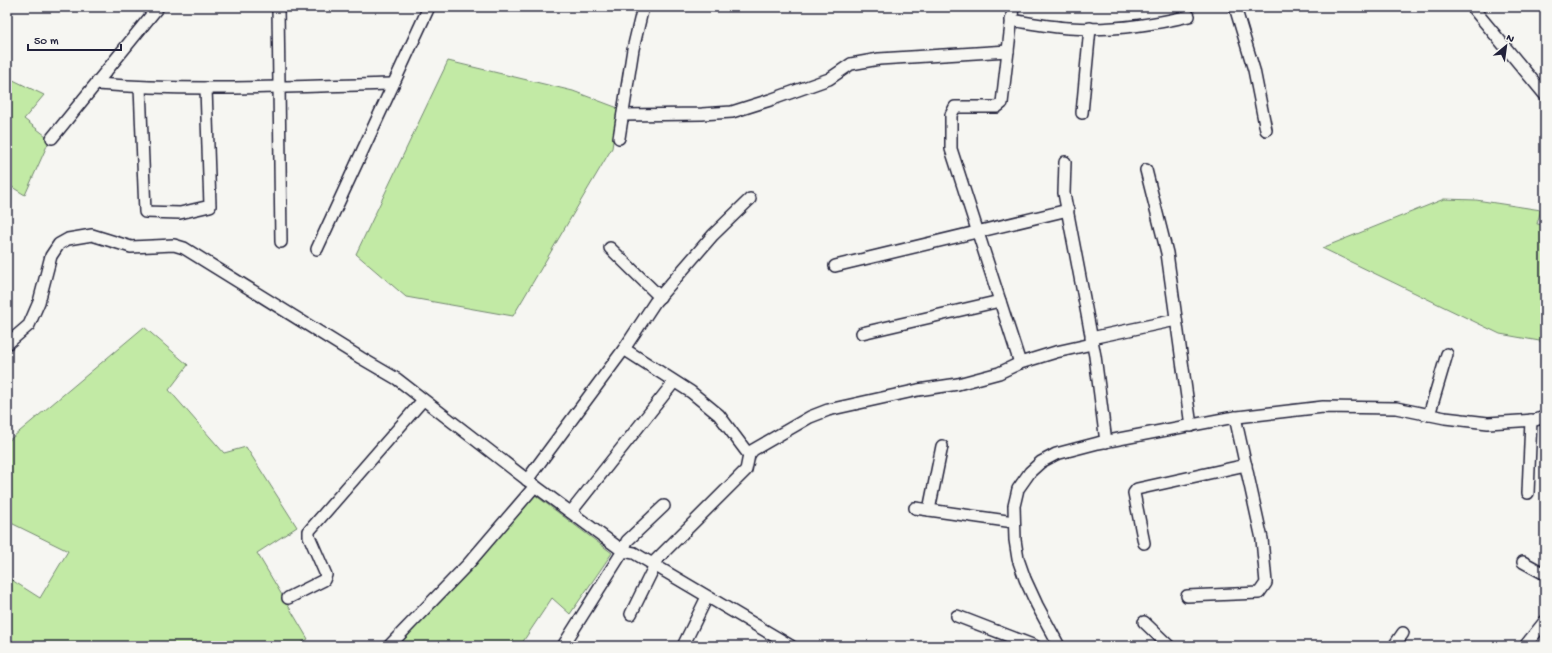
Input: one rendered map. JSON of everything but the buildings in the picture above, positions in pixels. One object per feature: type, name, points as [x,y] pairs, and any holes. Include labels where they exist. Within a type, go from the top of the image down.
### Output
[{"type":"street","points":[[52,138],[158,7]]},
{"type":"street","points":[[278,7],[281,242]]},
{"type":"street","points":[[317,248],[429,7]]},
{"type":"street","points":[[619,138],[633,49],[643,7]]},
{"type":"street","points":[[1013,7],[1002,102],[997,107],[955,107],[951,115],[951,149],[1020,363]]},
{"type":"street","points":[[1235,7],[1254,70],[1266,130]]},
{"type":"street","points":[[1472,7],[1545,95]]},
{"type":"street","points":[[1011,20],[1069,28],[1090,28],[1165,22],[1189,16]]},
{"type":"street","points":[[1082,113],[1090,28]]},
{"type":"street","points":[[623,115],[732,112],[829,79],[851,64],[879,59],[1008,52]]},
{"type":"street","points":[[97,84],[140,88],[393,84]]},
{"type":"street","points":[[140,88],[145,212],[180,213],[210,206],[206,88]]},
{"type":"street","points":[[1065,162],[1064,193],[1092,341],[1106,442]]},
{"type":"street","points":[[1146,170],[1167,253],[1191,426]]},
{"type":"street","points":[[390,646],[469,563],[531,483],[660,297],[713,235],[750,199]]},
{"type":"street","points":[[835,266],[979,233],[1068,210]]},
{"type":"street","points":[[7,344],[29,325],[39,302],[51,256],[59,244],[68,239],[92,235],[131,247],[174,245],[184,248],[361,358],[398,379],[531,483],[623,551],[634,553],[791,646]]},
{"type":"street","points":[[610,248],[660,297]]},
{"type":"street","points":[[862,332],[1000,301]]},
{"type":"street","points":[[631,614],[653,564],[746,470],[749,455],[753,450],[810,417],[828,410],[918,390],[958,384],[999,373],[1020,363],[1092,341],[1176,320]]},
{"type":"street","points":[[624,349],[674,382],[719,415],[749,455]]},
{"type":"street","points":[[1429,415],[1447,354]]},
{"type":"street","points":[[571,512],[674,382]]},
{"type":"street","points":[[288,598],[324,580],[326,575],[309,536],[309,531],[423,400]]},
{"type":"street","points":[[1059,646],[1037,605],[1023,572],[1014,540],[1014,506],[1018,488],[1030,472],[1041,462],[1056,454],[1106,442],[1235,417],[1323,407],[1396,408],[1429,415],[1488,423],[1531,420],[1545,417]]},
{"type":"street","points":[[1187,596],[1259,593],[1266,584],[1262,540],[1235,417]]},
{"type":"street","points":[[1528,493],[1531,420]]},
{"type":"street","points":[[929,510],[942,446]]},
{"type":"street","points":[[1144,543],[1134,493],[1137,489],[1246,465]]},
{"type":"street","points":[[563,646],[623,551],[627,541],[664,506]]},
{"type":"street","points":[[915,508],[1014,522]]},
{"type":"street","points":[[1523,562],[1545,574]]},
{"type":"street","points":[[683,646],[707,597]]},
{"type":"street","points":[[957,616],[1035,646]]},
{"type":"street","points":[[1525,646],[1545,621]]},
{"type":"street","points":[[1144,622],[1169,646]]},
{"type":"street","points":[[1394,646],[1403,633]]},
{"type":"green space","points":[[448,61],[573,91],[618,108],[612,148],[513,316],[406,297],[356,254]]},
{"type":"green space","points":[[7,77],[44,95],[24,119],[50,139],[25,195],[7,184]]},
{"type":"green space","points":[[1444,199],[1476,200],[1541,210],[1537,224],[1545,225],[1545,342],[1500,334],[1322,248]]},
{"type":"green space","points":[[144,327],[188,365],[169,390],[224,453],[246,447],[297,527],[257,553],[308,639],[296,646],[7,646],[7,577],[40,598],[68,551],[7,521],[7,442]]},
{"type":"green space","points":[[535,495],[612,553],[570,614],[552,598],[520,646],[398,646]]}]
